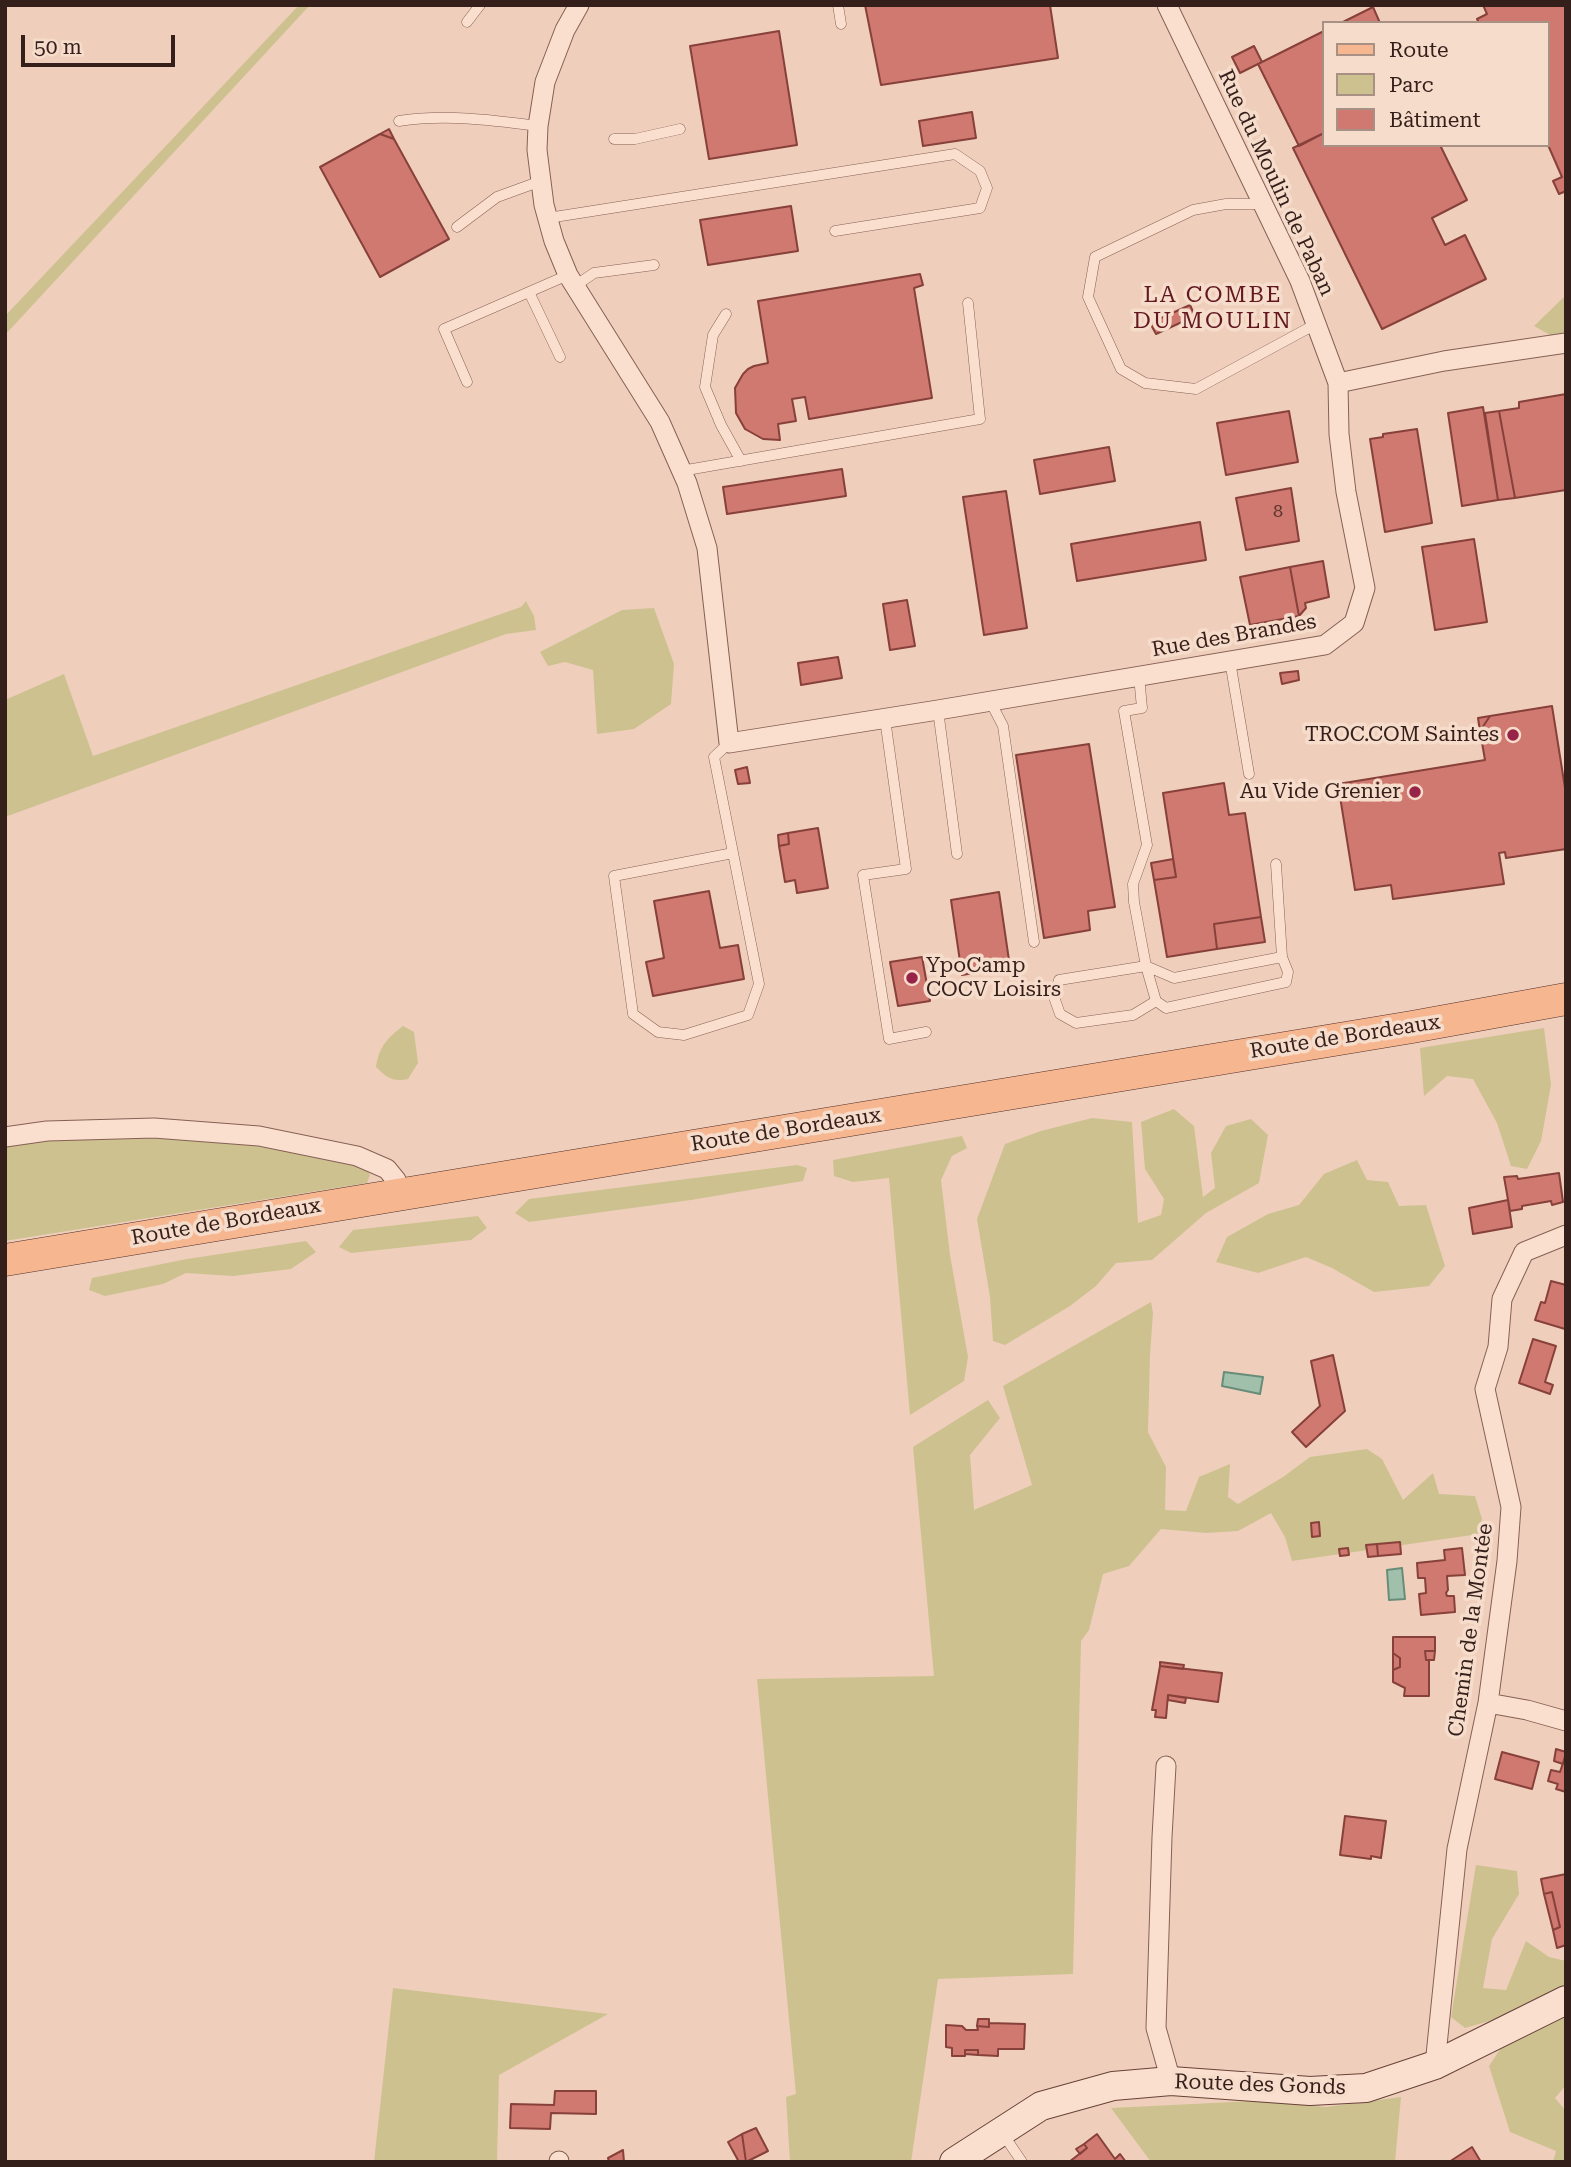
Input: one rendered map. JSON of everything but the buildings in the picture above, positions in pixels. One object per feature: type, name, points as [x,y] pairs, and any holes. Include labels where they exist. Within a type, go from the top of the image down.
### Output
[{"type":"main road","name":"Route de Bordeaux","points":[[5,1260],[1566,999]]},
{"type":"street","points":[[579,5],[565,30],[545,82],[538,126],[537,150],[548,218],[554,241],[572,280],[660,422],[687,483],[707,548],[729,743]]},
{"type":"street","name":"Rue du Moulin de Paban","points":[[1167,5],[1300,281],[1338,383]]},
{"type":"street","points":[[1338,383],[1444,361],[1566,343]]},
{"type":"street","name":"Rue des Brandes","points":[[729,743],[1325,645],[1354,623],[1365,589],[1343,469],[1338,383]]},
{"type":"street","points":[[5,1137],[47,1131],[154,1128],[258,1136],[357,1156],[387,1169],[402,1192]]},
{"type":"street","name":"Chemin de la Montée","points":[[1435,2065],[1457,1849],[1488,1703],[1507,1561],[1511,1507],[1485,1389],[1498,1348],[1502,1299],[1524,1252],[1566,1235]]},
{"type":"street","points":[[1488,1703],[1566,1721]]},
{"type":"street","points":[[1166,1766],[1156,2028],[1171,2081]]},
{"type":"street","name":"Route des Gonds","points":[[954,2162],[1041,2106],[1113,2086],[1171,2081],[1310,2091],[1366,2088],[1435,2065],[1566,2000]]},
{"type":"lane","points":[[467,22],[480,5]]},
{"type":"lane","points":[[838,5],[841,24]]},
{"type":"lane","points":[[399,121],[425,117],[462,117],[538,126]]},
{"type":"lane","points":[[614,139],[635,139],[680,129]]},
{"type":"lane","points":[[548,218],[955,154],[980,171],[986,188],[979,208],[835,231]]},
{"type":"lane","points":[[457,227],[497,197],[541,181]]},
{"type":"lane","points":[[1262,204],[1226,204],[1193,210],[1095,257],[1088,298],[1121,369],[1144,383],[1196,389],[1315,324]]},
{"type":"lane","points":[[467,382],[444,329],[529,292],[594,273],[653,265]]},
{"type":"lane","points":[[529,292],[560,357]]},
{"type":"lane","points":[[681,471],[980,419],[968,303]]},
{"type":"lane","points":[[726,314],[713,335],[705,387],[721,425],[741,461]]},
{"type":"lane","points":[[1230,662],[1249,774]]},
{"type":"lane","points":[[1139,677],[1142,708],[1124,711],[1147,845],[1133,884],[1146,966],[1156,1001],[1166,1008],[1286,982],[1288,972],[1282,957],[1276,864]]},
{"type":"lane","points":[[990,701],[1003,726],[1034,942]]},
{"type":"lane","points":[[937,710],[957,854]]},
{"type":"lane","points":[[884,719],[906,869],[863,875],[889,1039],[926,1032]]},
{"type":"lane","points":[[729,743],[714,757],[760,984],[748,1015],[684,1035],[658,1032],[633,1014],[614,876],[733,853]]},
{"type":"lane","points":[[1156,1001],[1133,1015],[1076,1023],[1060,1014],[1054,997],[1059,980],[1146,966],[1174,978],[1282,957]]},
{"type":"lane","points":[[1000,2131],[1022,2162]]},
{"type":"green space","points":[[299,5],[310,5],[5,335],[5,316]]},
{"type":"green space","points":[[1566,295],[1566,339],[1559,340],[1534,326]]},
{"type":"green space","points":[[526,601],[534,616],[536,630],[506,634],[5,817],[5,700],[64,674],[93,756],[521,607]]},
{"type":"green space","points":[[654,608],[674,664],[671,704],[634,729],[597,734],[593,670],[565,662],[548,666],[540,652],[622,610]]},
{"type":"green space","points":[[403,1026],[414,1032],[418,1063],[408,1079],[398,1080],[387,1076],[376,1067],[385,1044]]},
{"type":"green space","points":[[1544,1028],[1551,1085],[1541,1141],[1527,1169],[1511,1166],[1497,1123],[1473,1079],[1447,1076],[1424,1096],[1420,1048]]},
{"type":"green space","points":[[1174,1109],[1194,1126],[1203,1197],[1215,1188],[1211,1153],[1226,1126],[1251,1119],[1268,1135],[1259,1183],[1206,1213],[1152,1260],[1116,1263],[1096,1286],[1070,1306],[1005,1345],[993,1341],[990,1297],[977,1219],[1005,1144],[1041,1131],[1092,1118],[1132,1122],[1138,1223],[1161,1215],[1164,1199],[1145,1169],[1141,1122]]},
{"type":"green space","points":[[141,1133],[257,1139],[366,1168],[370,1175],[367,1183],[5,1241],[5,1141]]},
{"type":"green space","points":[[962,1136],[967,1148],[952,1156],[941,1180],[950,1255],[968,1357],[964,1381],[910,1415],[889,1178],[853,1182],[834,1176],[833,1160]]},
{"type":"green space","points":[[1357,1160],[1367,1180],[1388,1182],[1399,1206],[1426,1205],[1445,1266],[1429,1286],[1374,1292],[1332,1268],[1306,1257],[1258,1273],[1216,1262],[1227,1237],[1268,1214],[1299,1205],[1324,1174]]},
{"type":"green space","points":[[797,1165],[807,1168],[803,1181],[691,1200],[529,1222],[515,1213],[529,1199]]},
{"type":"green space","points":[[478,1216],[487,1228],[471,1240],[351,1253],[339,1247],[353,1230]]},
{"type":"green space","points":[[306,1241],[316,1252],[291,1269],[233,1276],[186,1273],[163,1284],[105,1296],[89,1290],[92,1278],[187,1259]]},
{"type":"green space","points":[[1151,1302],[1153,1313],[1148,1432],[1166,1467],[1165,1510],[1186,1511],[1199,1477],[1230,1464],[1228,1497],[1238,1504],[1310,1457],[1367,1449],[1382,1459],[1403,1500],[1433,1473],[1439,1494],[1475,1496],[1482,1519],[1479,1534],[1292,1561],[1285,1537],[1271,1513],[1238,1531],[1206,1533],[1161,1529],[1129,1566],[1103,1574],[1089,1630],[1081,1641],[1073,1974],[938,1979],[911,2162],[790,2162],[786,2097],[796,2094],[757,1679],[934,1676],[913,1447],[988,1400],[1000,1418],[970,1455],[974,1510],[1032,1485],[1003,1386]]},
{"type":"green space","points":[[1476,1865],[1517,1871],[1519,1894],[1492,1939],[1483,1988],[1506,1990],[1526,1941],[1549,1957],[1566,1961],[1566,1985],[1503,2017],[1465,2028],[1451,2017]]},
{"type":"green space","points":[[393,1988],[608,2014],[499,2075],[497,2162],[374,2162]]},
{"type":"green space","points":[[1566,2015],[1566,2085],[1555,2098],[1566,2111],[1566,2162],[1553,2162],[1556,2151],[1510,2132],[1489,2066],[1501,2048]]},
{"type":"green space","points":[[1401,2097],[1395,2162],[1151,2162],[1111,2108],[1253,2101],[1326,2107]]},
{"type":"shaded area","points":[[1224,1372],[1263,1377],[1260,1394],[1222,1386]]},
{"type":"shaded area","points":[[1402,1568],[1405,1599],[1389,1600],[1387,1570]]},
{"type":"place","name":"TROC.COM Saintes","points":[[1513,735]]},
{"type":"place","name":"Au Vide Grenier","points":[[1415,792]]},
{"type":"place","name":"YpoCamp COCV Loisirs","points":[[912,978]]},
{"type":"district","name":"LA COMBE DU MOULIN","points":[[1213,308]]}]
